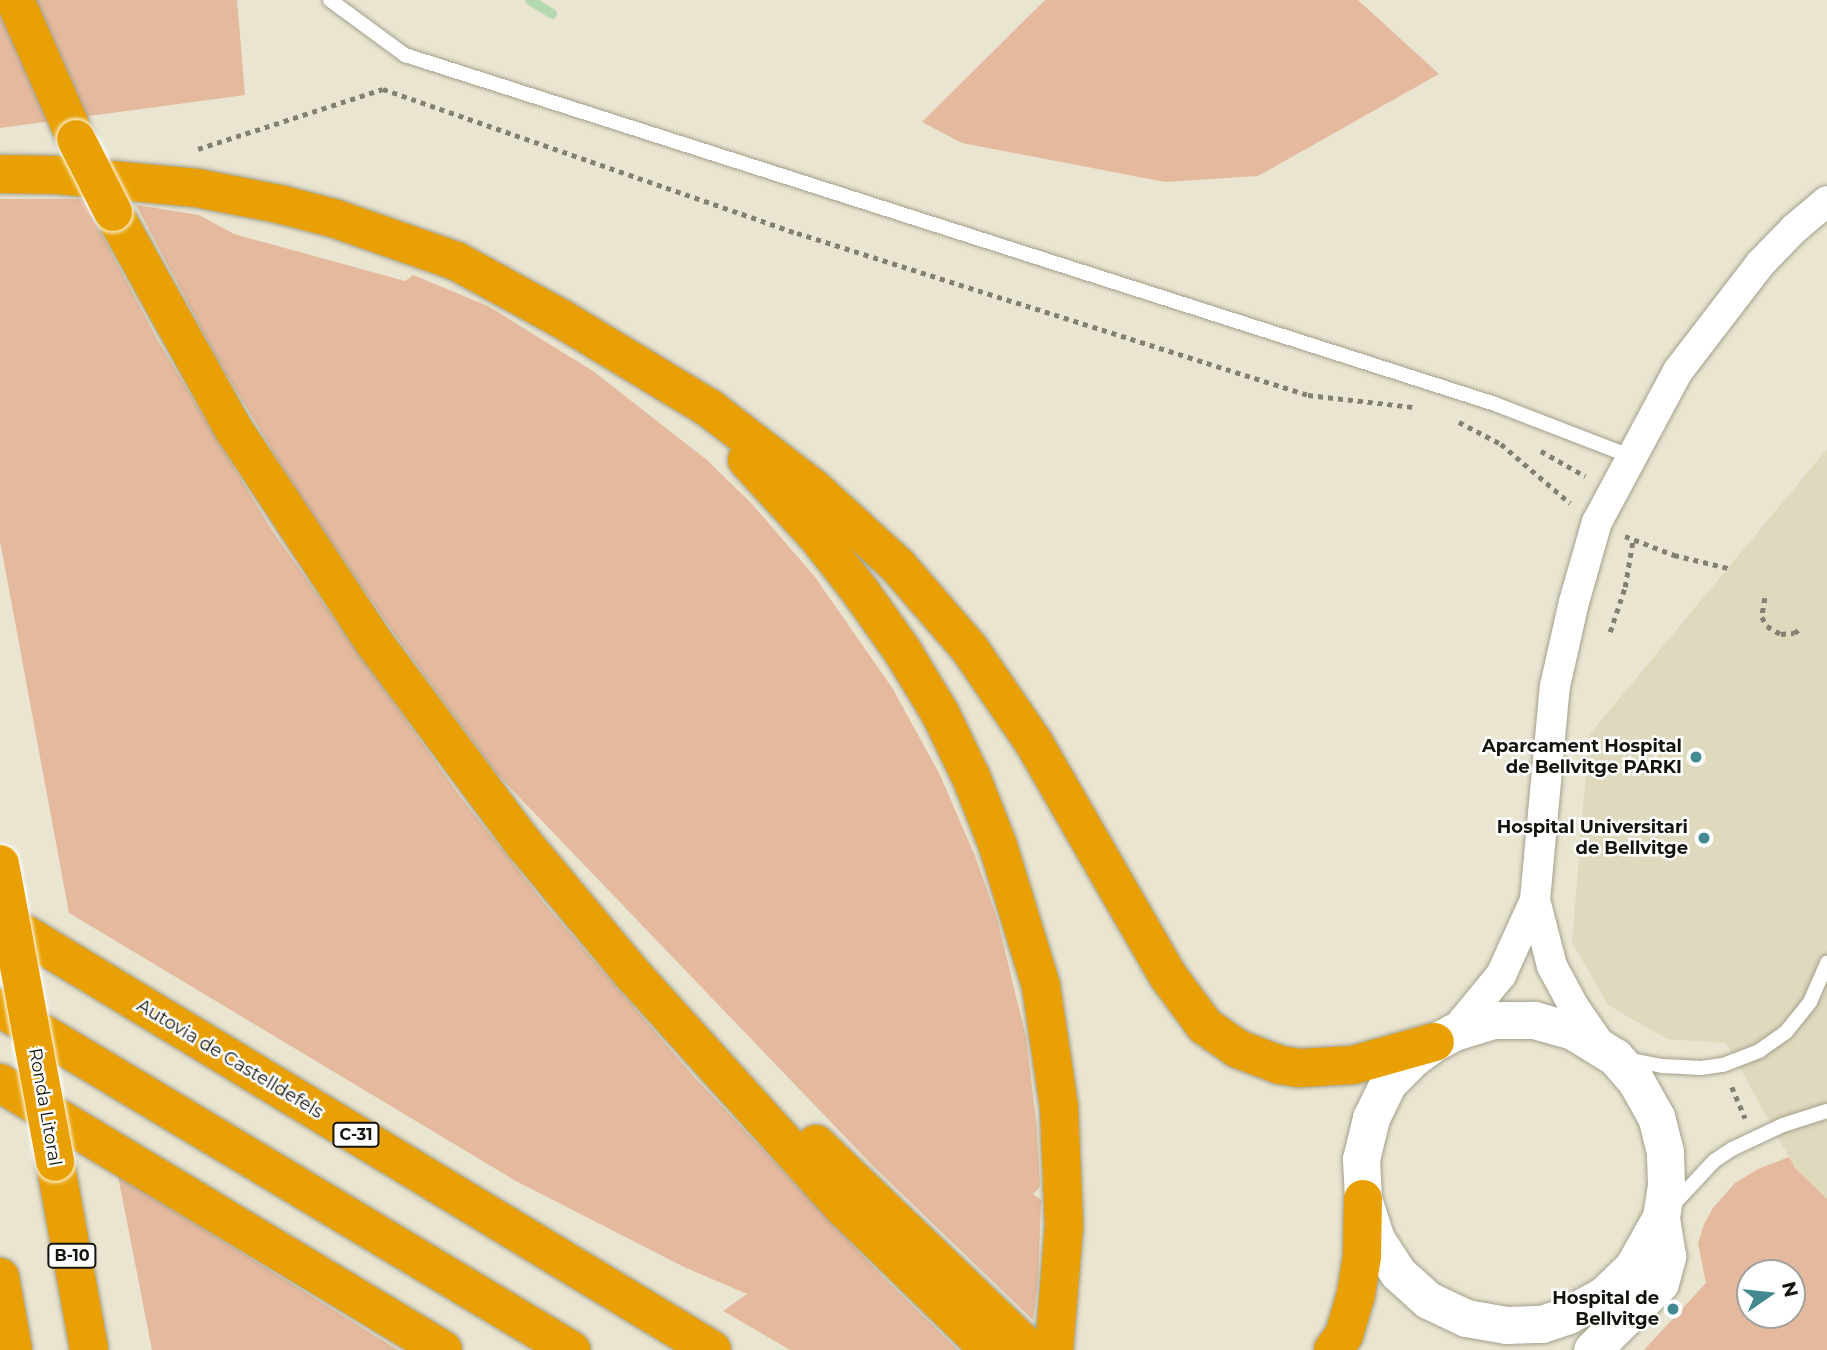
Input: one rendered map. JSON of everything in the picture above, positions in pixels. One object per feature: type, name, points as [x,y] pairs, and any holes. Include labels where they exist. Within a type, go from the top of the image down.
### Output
[{"type":"highway","points":[[15,0],[76,139],[113,212],[234,430],[373,641],[524,844],[635,976],[843,1207],[990,1350]]},
{"type":"highway","points":[[0,174],[57,175],[197,188],[279,204],[336,219],[456,261],[562,318],[642,370],[709,408],[803,480],[898,566],[969,648],[1034,743],[1174,985],[1205,1026],[1238,1049],[1280,1065],[1300,1068],[1353,1065],[1444,1037]]},
{"type":"highway","points":[[642,370],[720,434],[817,536],[903,652],[940,713],[971,777],[1019,909],[1041,986],[1059,1106],[1064,1171],[1061,1290],[1054,1350]]},
{"type":"highway","name":"Ronda Litoral","points":[[0,864],[89,1350]]},
{"type":"highway","name":"Autovia de Castelldefels","points":[[0,919],[712,1350]]},
{"type":"highway","points":[[635,976],[868,1192],[1030,1350]]},
{"type":"highway","points":[[0,1008],[571,1350]]},
{"type":"highway","points":[[0,1083],[443,1350]]},
{"type":"highway","points":[[1333,1350],[1343,1335],[1356,1294],[1362,1256],[1363,1199]]},
{"type":"highway","points":[[0,1277],[13,1350]]},
{"type":"street","points":[[1661,1217],[1633,1267],[1604,1295],[1534,1337],[1506,1325],[1466,1318],[1427,1300],[1398,1273],[1376,1239],[1363,1199],[1361,1159],[1371,1118],[1388,1083],[1414,1057],[1444,1037],[1501,975],[1535,900],[1555,686],[1564,640],[1597,522],[1630,456],[1678,371],[1760,264],[1794,229],[1827,201]]},
{"type":"street","points":[[1535,900],[1557,975],[1609,1053],[1636,1081],[1656,1118],[1665,1152],[1666,1184],[1661,1217],[1667,1256],[1660,1283],[1592,1350]]},
{"type":"street","points":[[1444,1037],[1493,1020],[1534,1020],[1573,1031],[1609,1053]]},
{"type":"lane","points":[[330,0],[405,55],[1494,404],[1630,456]]},
{"type":"lane","points":[[1609,1053],[1662,1066],[1701,1068],[1723,1065],[1759,1051],[1786,1032],[1810,1002],[1827,963]]},
{"type":"lane","points":[[1661,1217],[1714,1161],[1732,1149],[1783,1125],[1826,1110]]},
{"type":"path","points":[[190,150],[383,89],[797,233],[1308,395],[1416,407]]},
{"type":"path","points":[[1449,417],[1501,444],[1578,510]]},
{"type":"path","points":[[1501,444],[1510,442]]},
{"type":"path","points":[[1531,447],[1592,480]]},
{"type":"path","points":[[1610,632],[1625,587],[1633,539],[1674,555],[1728,568]]},
{"type":"path","points":[[1765,598],[1762,617],[1767,626],[1781,634],[1794,633],[1801,628]]},
{"type":"path","points":[[1728,1077],[1749,1125]]},
{"type":"shaded area","points":[[0,0],[237,0],[245,95],[0,128]]},
{"type":"shaded area","points":[[1045,0],[1358,0],[1439,74],[1258,176],[1165,182],[962,143],[922,122]]},
{"type":"shaded area","points":[[0,199],[83,199],[157,339],[271,529],[459,795],[544,903],[695,1078],[884,1278],[958,1350],[790,1350],[723,1311],[747,1294],[684,1267],[514,1180],[69,913],[0,541]]},
{"type":"shaded area","points":[[136,205],[199,215],[234,234],[405,281],[413,275],[488,306],[593,371],[707,460],[752,504],[815,577],[893,689],[940,775],[975,856],[997,918],[1026,1037],[1037,1128],[1040,1187],[1033,1194],[1041,1200],[1038,1282],[1033,1320],[874,1167],[496,773],[395,635],[298,493],[219,362]]},
{"type":"shaded area","name":"Hospital Universitari de Bellvitge","points":[[1827,449],[1827,1199],[1795,1168],[1726,1043],[1667,1039],[1608,1005],[1572,942],[1589,735]]},
{"type":"shaded area","points":[[1789,1157],[1795,1168],[1827,1199],[1827,1350],[1644,1350],[1706,1283],[1698,1244],[1704,1224],[1713,1208],[1735,1183],[1758,1169]]},
{"type":"shaded area","points":[[118,1176],[398,1350],[152,1350]]},
{"type":"waterway","points":[[530,0],[552,14]]},
{"type":"place","name":"Aparcament Hospital de Bellvitge PARKI","points":[[1696,757]]},
{"type":"place","name":"Hospital Universitari de Bellvitge","points":[[1704,838]]},
{"type":"place","name":"Hospital de Bellvitge","points":[[1673,1309]]}]
